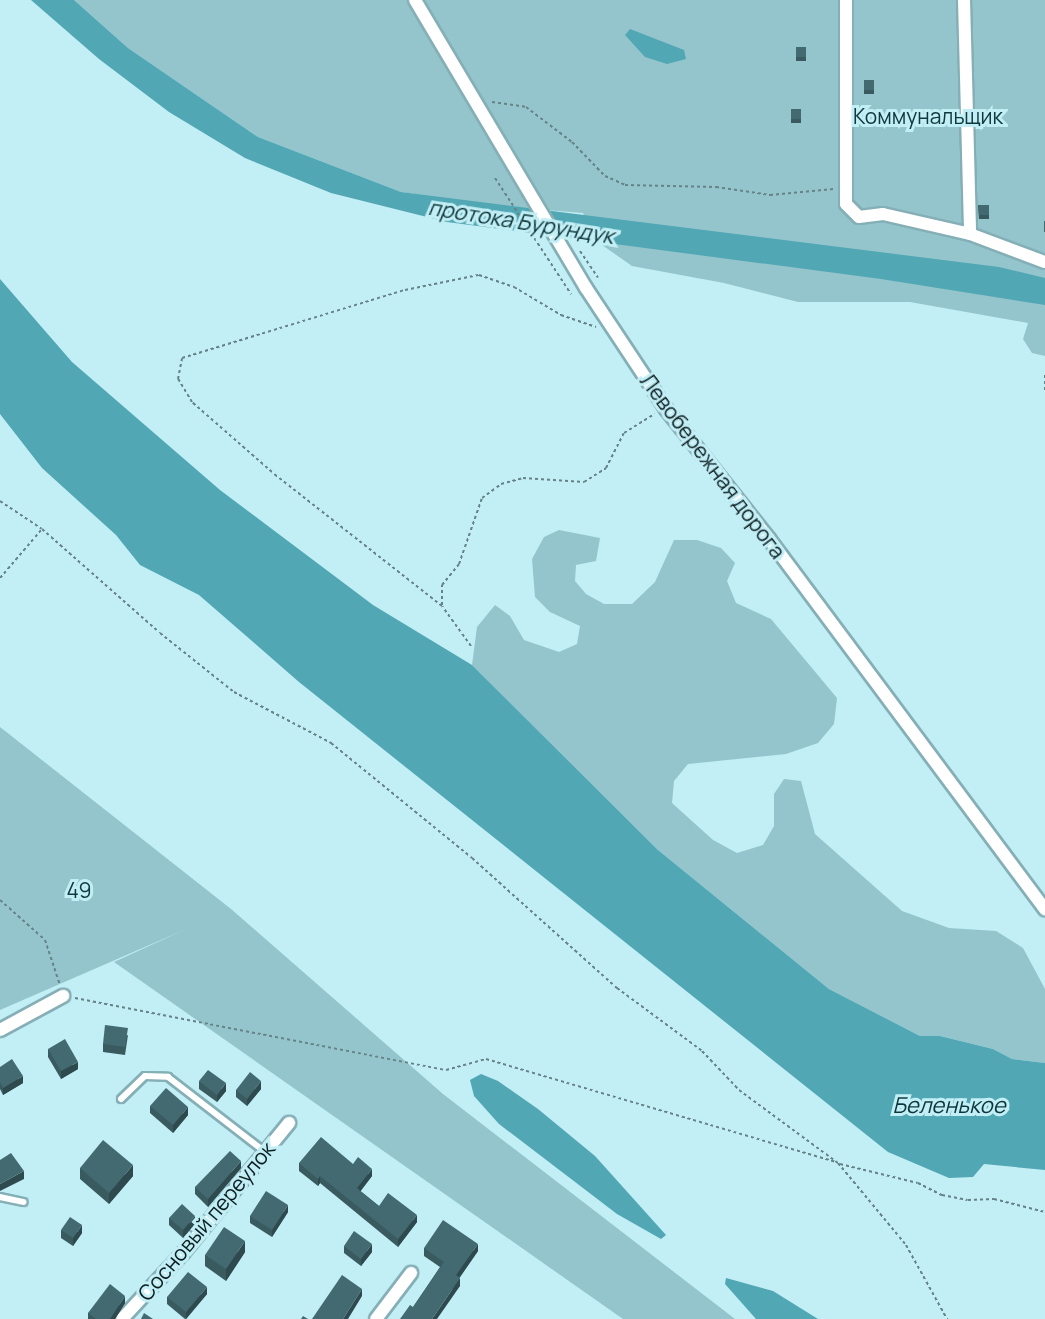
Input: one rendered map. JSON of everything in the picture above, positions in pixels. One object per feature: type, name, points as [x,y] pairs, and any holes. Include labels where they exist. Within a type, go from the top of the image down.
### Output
[{"type":"street","name":"Левобережная дорога","points":[[415,0],[474,105],[586,288],[666,409],[768,538],[1045,909]]},
{"type":"street","points":[[846,0],[846,204],[859,217],[883,214],[970,234],[1045,262]]},
{"type":"street","points":[[964,0],[970,234]]},
{"type":"street","points":[[0,1030],[63,996]]},
{"type":"street","name":"Сосновый переулок","points":[[122,1319],[183,1253],[289,1123]]},
{"type":"street","points":[[376,1319],[411,1273]]},
{"type":"lane","points":[[121,1099],[145,1076],[168,1077],[266,1152]]},
{"type":"lane","points":[[0,1197],[22,1202]]},
{"type":"path","points":[[474,105],[497,101],[526,107],[572,142],[605,176],[625,185],[716,187],[770,195],[847,189]]},
{"type":"path","points":[[495,178],[571,294]]},
{"type":"path","points":[[471,646],[442,606],[272,472],[192,402],[178,379],[182,358],[405,290],[479,275],[514,287],[561,315],[616,334]]},
{"type":"path","points":[[1045,377],[1045,393]]},
{"type":"path","points":[[442,606],[442,585],[459,564],[482,498],[501,484],[524,478],[584,482],[606,468],[624,433],[666,409]]},
{"type":"path","points":[[0,501],[42,529],[160,633],[234,692],[331,743],[472,858],[617,988],[702,1051],[739,1090],[838,1163],[906,1245],[947,1319]]},
{"type":"path","points":[[0,578],[42,529]]},
{"type":"path","points":[[0,900],[45,940],[55,962],[63,996],[446,1070],[486,1059],[838,1163],[918,1184],[942,1195],[968,1200],[994,1199],[1045,1212]]},
{"type":"green space","name":"Коммунальщик","points":[[74,0],[1045,0],[1045,356],[1032,353],[1023,339],[1028,323],[910,302],[798,302],[724,283],[632,266],[595,240],[583,213],[496,206],[401,192],[258,137],[128,48]]},
{"type":"green space","points":[[559,530],[600,538],[596,561],[576,565],[575,581],[586,594],[604,604],[632,604],[655,582],[674,540],[697,540],[721,548],[735,563],[727,581],[736,603],[771,619],[837,698],[834,724],[818,743],[786,754],[688,764],[674,781],[672,803],[713,840],[737,853],[763,845],[774,826],[774,794],[784,779],[801,781],[815,834],[902,911],[949,928],[996,931],[1023,948],[1045,989],[1045,1063],[1012,1059],[993,1049],[940,1036],[920,1036],[829,989],[658,850],[472,665],[477,627],[495,605],[510,616],[524,640],[559,652],[577,644],[580,626],[550,612],[535,597],[532,559],[544,537]]},
{"type":"green space","name":"49","points":[[0,727],[231,909],[443,1094],[735,1319],[623,1319],[114,962],[184,930],[0,1010]]},
{"type":"water","name":"протока Бурундук","points":[[31,0],[74,0],[128,48],[258,137],[401,192],[999,267],[1045,278],[1045,305],[881,279],[447,222],[331,193],[245,158],[169,112],[99,59]]},
{"type":"water","points":[[630,29],[684,50],[686,59],[667,64],[645,57],[625,35]]},
{"type":"water","name":"Беленькое","points":[[0,279],[72,362],[220,490],[373,605],[472,665],[658,850],[829,989],[920,1036],[940,1036],[993,1049],[1012,1059],[1045,1063],[1045,1170],[984,1164],[973,1177],[949,1178],[888,1152],[299,682],[199,595],[140,565],[116,535],[42,468],[0,414]]},
{"type":"water","points":[[481,1074],[498,1081],[538,1109],[595,1156],[666,1235],[661,1239],[617,1214],[499,1124],[474,1096],[470,1080]]},
{"type":"water","points":[[726,1278],[773,1291],[818,1319],[756,1319],[725,1284]]},
{"type":"building","points":[[796,47],[806,47],[806,57],[796,57]]},
{"type":"building","points":[[864,80],[874,80],[874,90],[864,90]]},
{"type":"building","points":[[791,109],[801,109],[801,119],[791,119]]},
{"type":"building","points":[[978,205],[989,205],[989,215],[979,215]]},
{"type":"building","points":[[105,1025],[128,1028],[125,1047],[103,1044]]},
{"type":"building","points":[[65,1039],[78,1062],[61,1071],[48,1049]]},
{"type":"building","points":[[12,1059],[23,1076],[3,1088],[0,1082],[0,1067]]},
{"type":"building","points":[[208,1070],[226,1083],[217,1095],[199,1081]]},
{"type":"building","points":[[250,1072],[261,1081],[247,1099],[236,1090]]},
{"type":"building","points":[[166,1088],[188,1107],[173,1125],[150,1106]]},
{"type":"building","points":[[321,1137],[353,1164],[358,1157],[372,1169],[357,1188],[379,1206],[388,1193],[417,1215],[398,1239],[320,1176],[318,1179],[299,1163]]},
{"type":"building","points":[[103,1140],[133,1165],[109,1193],[80,1168]]},
{"type":"building","points":[[230,1151],[241,1161],[208,1199],[195,1187]]},
{"type":"building","points":[[11,1153],[24,1171],[0,1184],[0,1160]]},
{"type":"building","points":[[266,1191],[288,1205],[272,1230],[250,1216]]},
{"type":"building","points":[[182,1204],[195,1216],[183,1230],[169,1218]]},
{"type":"building","points":[[70,1217],[82,1225],[73,1238],[61,1230]]},
{"type":"building","points":[[443,1220],[478,1244],[456,1275],[460,1278],[432,1319],[400,1319],[410,1305],[413,1307],[444,1262],[424,1248]]},
{"type":"building","points":[[224,1227],[245,1241],[226,1269],[205,1255]]},
{"type":"building","points":[[354,1231],[372,1244],[361,1259],[344,1246]]},
{"type":"building","points":[[188,1272],[207,1287],[186,1312],[167,1297]]},
{"type":"building","points":[[342,1275],[362,1289],[343,1319],[312,1319]]},
{"type":"building","points":[[110,1284],[125,1296],[110,1319],[96,1319],[88,1313]]},
{"type":"building","points":[[144,1313],[153,1319],[141,1319]]}]
